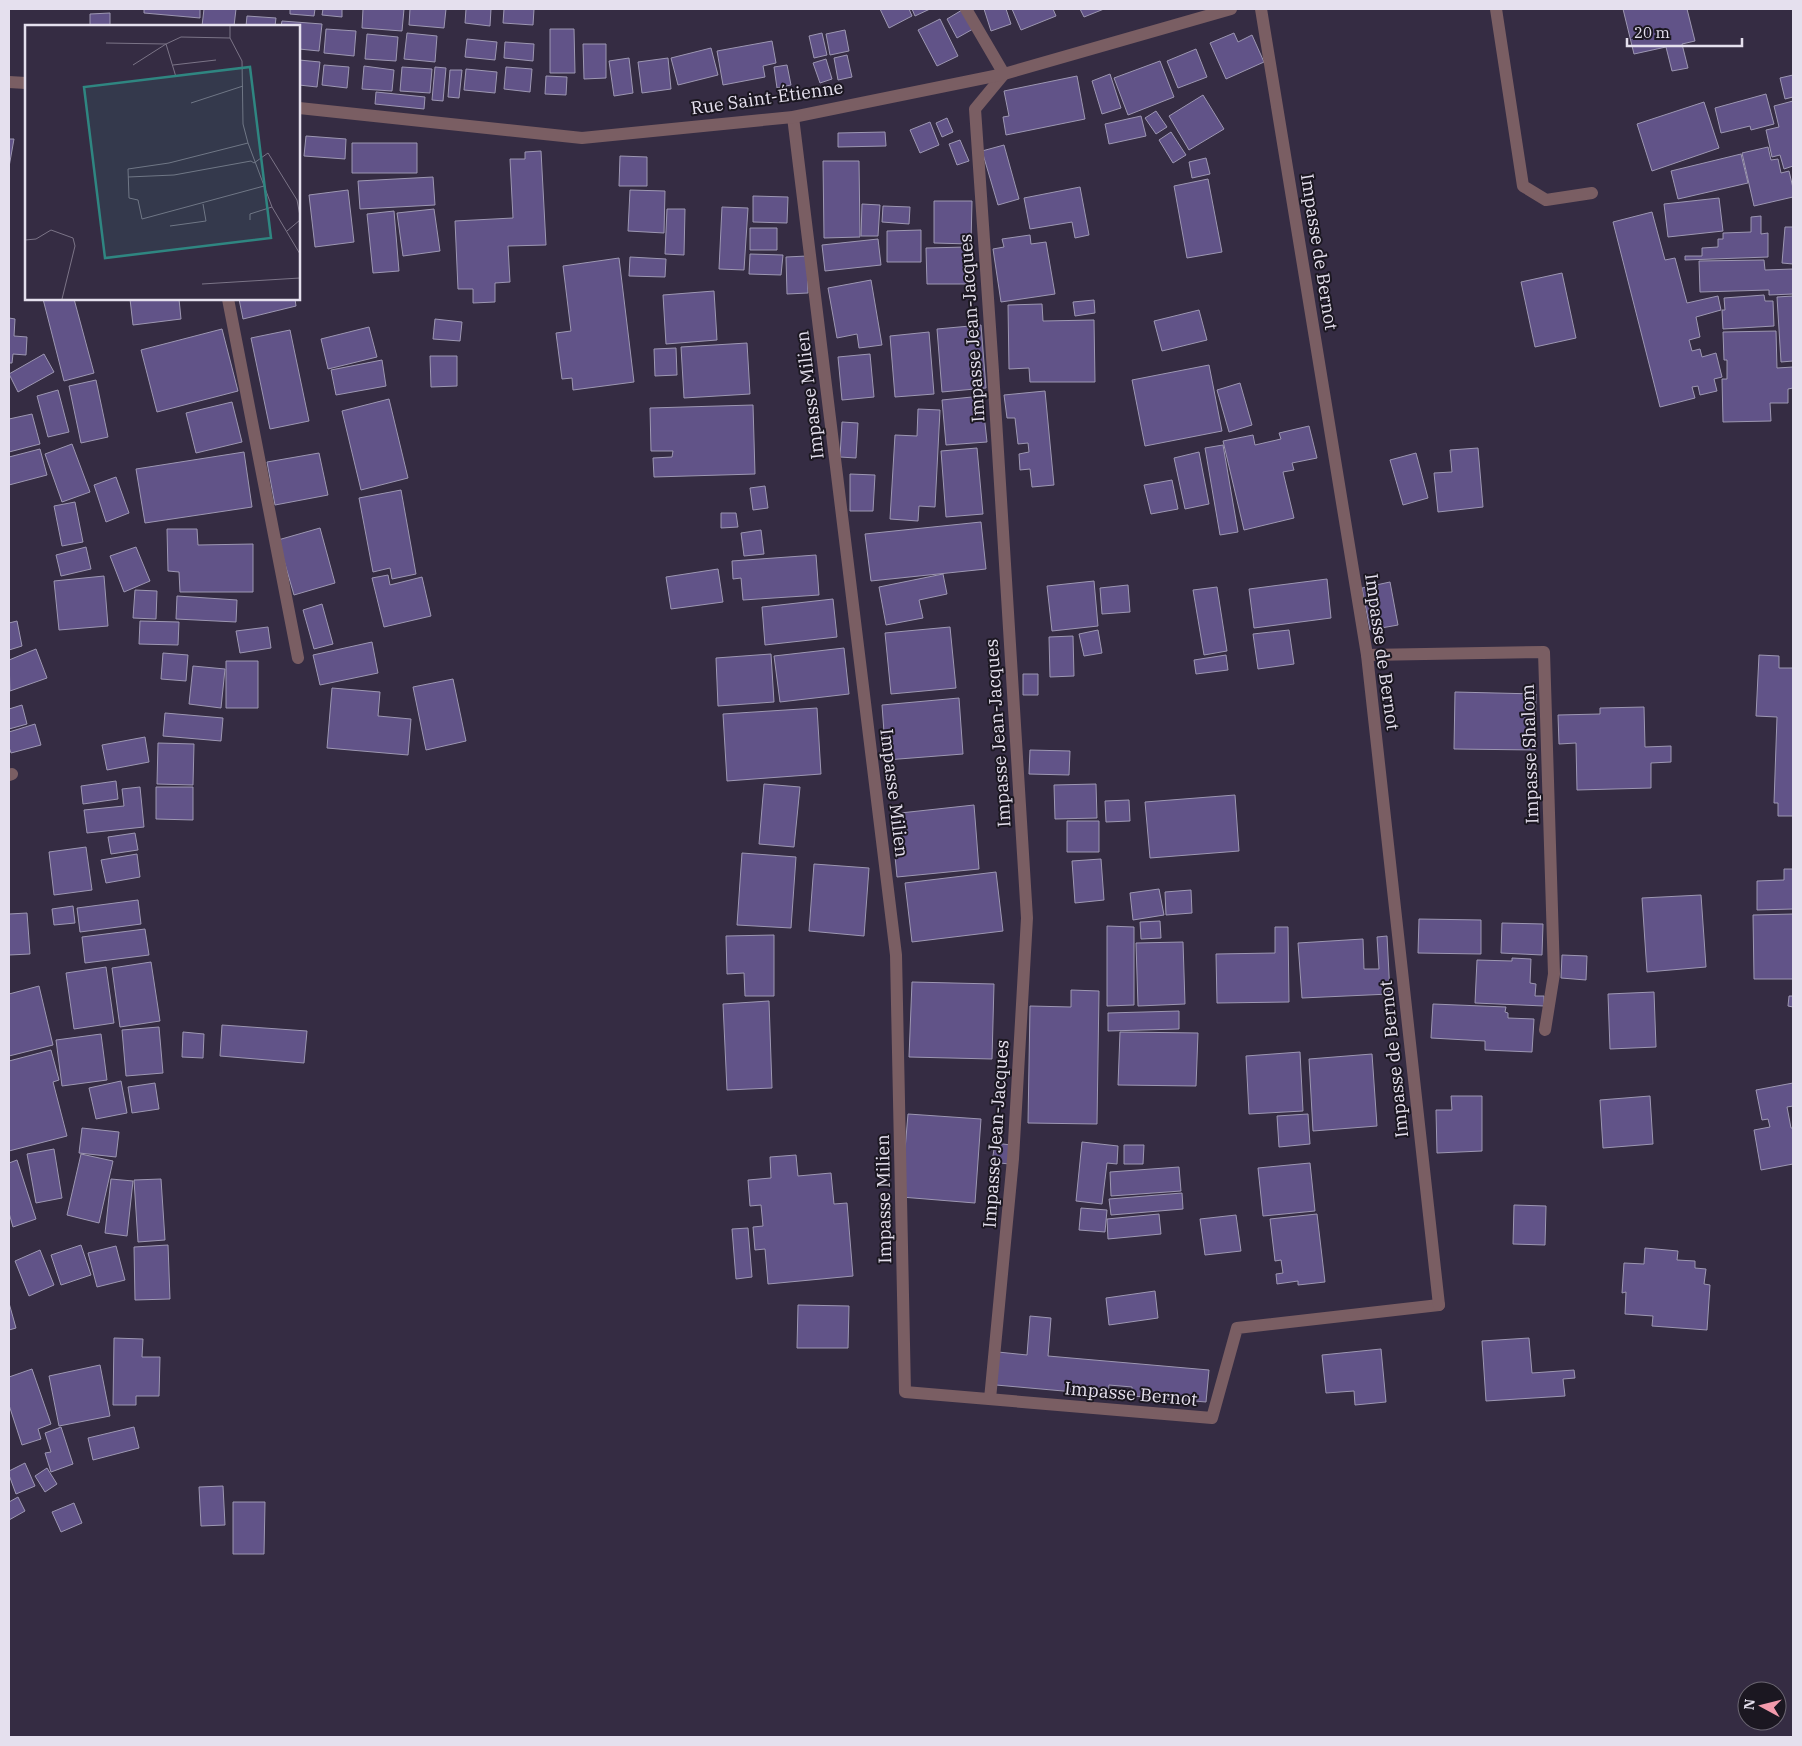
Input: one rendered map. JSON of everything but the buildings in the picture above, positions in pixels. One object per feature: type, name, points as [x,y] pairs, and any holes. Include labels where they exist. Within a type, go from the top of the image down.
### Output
[{"type":"street","points":[[966,9],[1004,74]]},
{"type":"street","name":"Rue Saint-Étienne","points":[[300,108],[582,138],[793,117],[1004,74],[1231,9]]},
{"type":"street","name":"Impasse de Bernot","points":[[1261,9],[1367,655],[1439,1305]]},
{"type":"street","points":[[1496,9],[1524,186],[1546,200],[1592,193]]},
{"type":"street","name":"Impasse Jean-Jacques","points":[[990,1399],[1013,1158],[1027,918],[975,109],[1004,74]]},
{"type":"street","points":[[9,82],[25,83]]},
{"type":"street","name":"Impasse Milien","points":[[793,117],[896,955],[905,1392],[990,1399]]},
{"type":"street","points":[[228,300],[298,658]]},
{"type":"street","name":"Impasse Shalom","points":[[1367,655],[1544,652],[1554,974],[1545,1030]]},
{"type":"street","name":"Impasse Bernot","points":[[990,1399],[1212,1418],[1237,1328],[1439,1305]]}]
